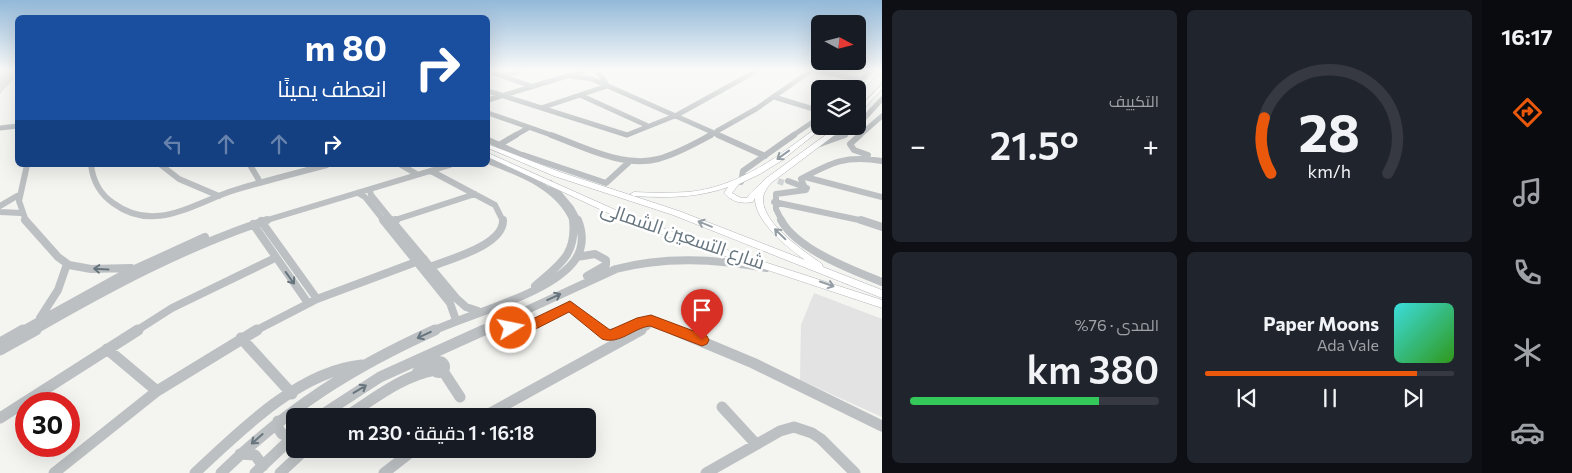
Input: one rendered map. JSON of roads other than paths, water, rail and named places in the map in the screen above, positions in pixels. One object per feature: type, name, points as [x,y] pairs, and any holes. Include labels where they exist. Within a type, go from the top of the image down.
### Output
[{"type":"main road","points":[[866,103],[876,92]]},
{"type":"main road","points":[[802,131],[811,134]]},
{"type":"main road","points":[[811,135],[738,183],[728,193],[732,197],[750,200],[755,191],[779,180],[830,135]]},
{"type":"main road","name":"شارع التسعين الشمالى","points":[[490,147],[568,177],[700,222],[882,294]]},
{"type":"main road","name":"شارع التسعين الشمالى","points":[[490,156],[586,201],[636,221],[798,274],[882,304]]},
{"type":"main road","points":[[616,192],[657,196],[682,195],[714,190],[738,183]]},
{"type":"main road","points":[[764,187],[759,201],[768,222],[796,248],[832,274]]},
{"type":"street","points":[[493,92],[622,135],[632,134],[675,115],[717,92]]},
{"type":"street","points":[[490,98],[511,92]]},
{"type":"street","points":[[501,95],[512,92]]},
{"type":"street","points":[[541,108],[589,92]]},
{"type":"street","points":[[621,92],[716,132],[758,148],[772,151]]},
{"type":"street","points":[[625,92],[675,115]]},
{"type":"street","points":[[490,113],[528,128],[629,162],[656,162],[716,132],[782,92]]},
{"type":"street","points":[[501,95],[622,133],[630,133],[675,115]]},
{"type":"street","points":[[580,95],[646,125]]},
{"type":"street","points":[[774,98],[811,108]]},
{"type":"street","points":[[866,116],[882,99]]},
{"type":"street","points":[[875,107],[882,105]]},
{"type":"street","points":[[882,116],[873,122],[850,146],[858,152],[882,160]]},
{"type":"street","points":[[873,122],[882,124]]},
{"type":"street","points":[[738,183],[743,171],[811,124]]},
{"type":"street","points":[[0,130],[15,128]]},
{"type":"street","points":[[499,145],[528,128]]},
{"type":"street","points":[[716,132],[765,156]]},
{"type":"street","points":[[817,145],[832,141],[842,135]]},
{"type":"street","points":[[490,141],[568,177]]},
{"type":"street","points":[[523,156],[606,183],[629,162]]},
{"type":"street","points":[[804,190],[801,180],[841,158],[882,160]]},
{"type":"street","points":[[490,162],[546,188],[564,205],[572,220],[574,237],[568,254],[560,265],[530,290]]},
{"type":"street","points":[[25,167],[17,196],[21,213],[38,236],[67,264],[98,269],[134,268]]},
{"type":"street","points":[[91,167],[95,182],[112,204],[145,217],[161,216],[260,182],[319,167]]},
{"type":"street","points":[[164,167],[179,179],[219,196]]},
{"type":"street","points":[[251,167],[260,182]]},
{"type":"street","points":[[404,167],[416,173]]},
{"type":"street","points":[[0,343],[134,268],[294,207],[433,167]]},
{"type":"street","points":[[0,350],[104,291],[187,247],[257,223],[444,167]]},
{"type":"street","points":[[54,473],[157,391],[241,338],[312,301],[423,262],[485,245],[499,236],[503,230],[503,217],[498,209],[475,194],[431,171]]},
{"type":"street","points":[[805,177],[882,197]]},
{"type":"street","points":[[779,180],[804,190]]},
{"type":"street","points":[[550,183],[566,199],[577,216],[582,236],[578,257]]},
{"type":"street","points":[[370,190],[371,195],[423,262],[450,303],[456,320]]},
{"type":"street","points":[[804,190],[776,194],[774,202],[781,220],[792,232],[816,251],[845,267],[882,282]]},
{"type":"street","points":[[358,193],[366,197],[462,304],[478,311]]},
{"type":"street","points":[[392,221],[475,194]]},
{"type":"street","points":[[0,206],[17,196]]},
{"type":"street","points":[[774,202],[859,219],[882,227]]},
{"type":"street","points":[[0,212],[21,213]]},
{"type":"street","points":[[257,223],[275,258],[312,301]]},
{"type":"street","points":[[257,223],[312,301]]},
{"type":"street","points":[[220,473],[278,421],[315,394],[362,365],[456,320],[530,290],[557,276],[578,257],[597,254],[604,258],[607,264],[579,281],[572,288]]},
{"type":"street","points":[[0,418],[172,308],[275,258]]},
{"type":"street","points":[[358,408],[376,395],[435,364],[500,321],[616,269],[664,260],[730,262],[798,274]]},
{"type":"street","points":[[38,321],[58,290],[67,264]]},
{"type":"street","points":[[500,321],[513,329],[522,330],[570,305],[607,335],[614,335],[645,321],[654,321],[753,363],[882,426]]},
{"type":"street","points":[[499,408],[647,326]]},
{"type":"street","points":[[241,338],[292,394]]},
{"type":"street","points":[[107,349],[157,391]]},
{"type":"street","points":[[435,364],[460,397]]},
{"type":"street","points":[[331,408],[380,377],[435,364]]},
{"type":"street","points":[[195,473],[242,431],[292,394],[334,369],[345,365],[362,365]]},
{"type":"street","points":[[340,402],[344,408]]},
{"type":"street","points":[[722,407],[756,444]]},
{"type":"street","points":[[278,421],[278,428],[282,434],[286,435]]},
{"type":"street","points":[[706,473],[787,428],[803,429],[821,439],[855,473]]},
{"type":"street","points":[[240,454],[255,455],[259,469],[286,444]]},
{"type":"street","points":[[280,473],[296,458]]},
{"type":"street","points":[[384,473],[403,458]]},
{"type":"tunnel","points":[[778,181],[784,183]]}]
